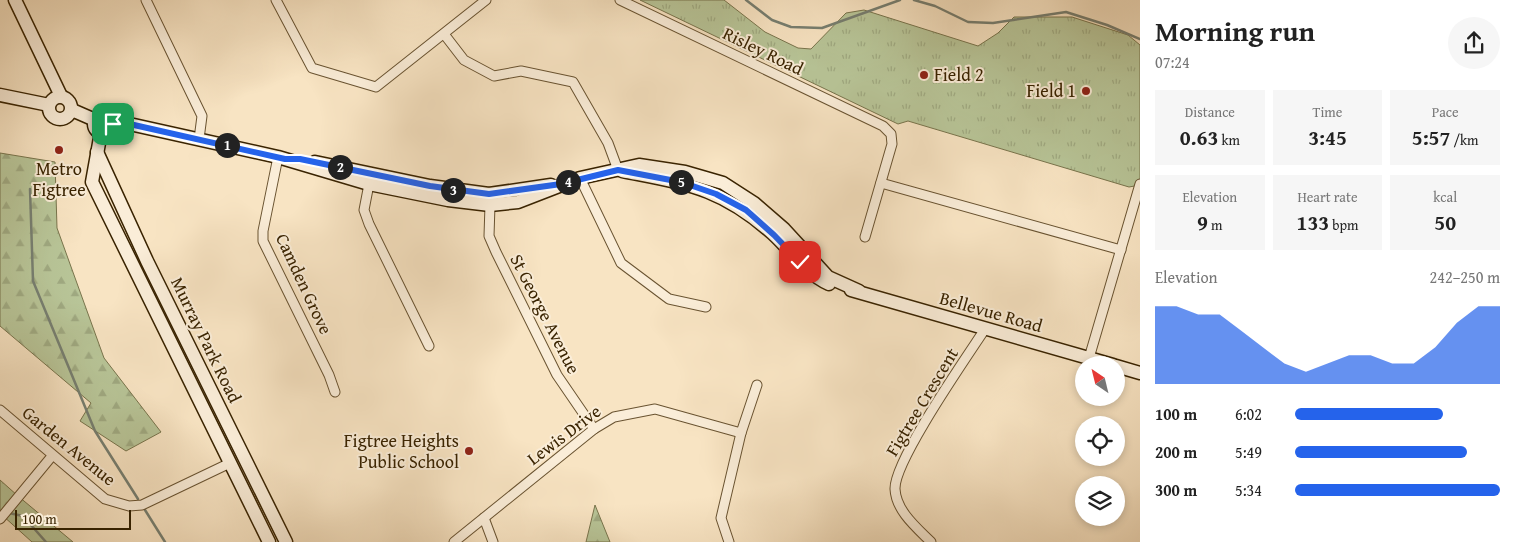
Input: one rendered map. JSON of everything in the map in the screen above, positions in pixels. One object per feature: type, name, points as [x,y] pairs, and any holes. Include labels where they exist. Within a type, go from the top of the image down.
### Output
[{"type":"street","points":[[16,0],[61,96],[70,102],[72,110],[68,116],[60,119],[50,113],[49,105],[54,98],[61,96]]},
{"type":"street","points":[[146,0],[202,116],[199,139]]},
{"type":"street","points":[[276,0],[312,68],[376,87],[486,0]]},
{"type":"street","name":"Risley Road","points":[[620,0],[883,126],[891,134],[892,144],[881,183]]},
{"type":"street","points":[[444,34],[464,60],[494,76],[521,71],[573,82],[608,143],[618,170]]},
{"type":"street","points":[[0,94],[49,105]]},
{"type":"street","points":[[72,110],[95,120]]},
{"type":"street","points":[[103,115],[110,118],[113,124],[108,131],[101,132],[95,128],[95,120],[103,115]]},
{"type":"street","name":"Bellevue Road","points":[[113,124],[134,125],[199,139],[282,158],[316,170],[369,184],[448,200],[490,205],[518,202],[543,194],[561,184]]},
{"type":"street","name":"Murray Park Road","points":[[101,132],[92,182],[269,542]]},
{"type":"street","name":"Murray Park Road","points":[[97,152],[148,261],[286,542]]},
{"type":"street","name":"Bellevue Road","points":[[282,158],[300,159],[430,186],[489,194],[561,184],[580,178],[639,166],[685,172],[723,183],[754,203],[784,230],[828,276],[859,291],[1082,356]]},
{"type":"street","name":"Camden Grove","points":[[282,158],[263,241],[329,375],[335,392]]},
{"type":"street","points":[[580,178],[621,263],[669,299],[706,307]]},
{"type":"street","points":[[865,237],[881,183],[1121,250]]},
{"type":"street","points":[[369,184],[364,210],[369,224],[429,346]]},
{"type":"street","points":[[1090,356],[1140,184]]},
{"type":"street","name":"St George Avenue","points":[[490,205],[489,236],[496,252],[557,375],[594,429]]},
{"type":"street","points":[[134,267],[148,261]]},
{"type":"street","name":"Figtree Crescent","points":[[931,542],[903,514],[895,489],[903,458],[985,329]]},
{"type":"street","points":[[1125,369],[1140,373]]},
{"type":"street","points":[[730,542],[721,518],[741,433],[757,386]]},
{"type":"street","name":"Lewis Drive","points":[[454,542],[594,429],[614,417],[655,408],[741,433]]},
{"type":"street","name":"Garden Avenue","points":[[0,410],[105,499],[129,506],[142,505],[230,463]]},
{"type":"street","points":[[0,519],[52,456]]},
{"type":"street","points":[[484,518],[493,542]]},
{"type":"green space","points":[[640,0],[724,0],[765,32],[798,48],[811,49],[846,13],[864,10],[978,46],[998,33],[1014,17],[1072,17],[1128,35],[1140,45],[1140,185],[1129,187],[908,121],[898,124]]},
{"type":"green space","points":[[0,153],[55,162],[57,228],[104,358],[161,432],[126,451],[80,421],[91,403],[0,326]]},
{"type":"green space","points":[[0,480],[18,496],[0,513]]},
{"type":"green space","points":[[18,496],[73,542],[32,542],[2,515]]},
{"type":"green space","points":[[595,505],[610,542],[586,542]]},
{"type":"waterway","points":[[746,0],[772,20],[791,27],[822,28],[900,0]]},
{"type":"waterway","points":[[914,0],[935,6],[968,22],[993,23],[1066,12],[1107,25],[1140,39]]},
{"type":"waterway","points":[[30,189],[33,281],[95,431],[138,499]]},
{"type":"waterway","points":[[145,510],[165,542]]},
{"type":"waterway","points":[[9,513],[23,516],[46,542]]},
{"type":"place","name":"Field 2","points":[[924,75]]},
{"type":"place","name":"Field 1","points":[[1086,91]]},
{"type":"place","name":"Metro Figtree","points":[[59,150]]},
{"type":"place","name":"Figtree Heights Public School","points":[[469,451]]},
{"type":"route","points":[[113,124],[134,125],[285,159],[300,159],[459,191],[489,194],[561,184],[618,170],[681,182],[716,194],[746,210],[800,262]]}]
